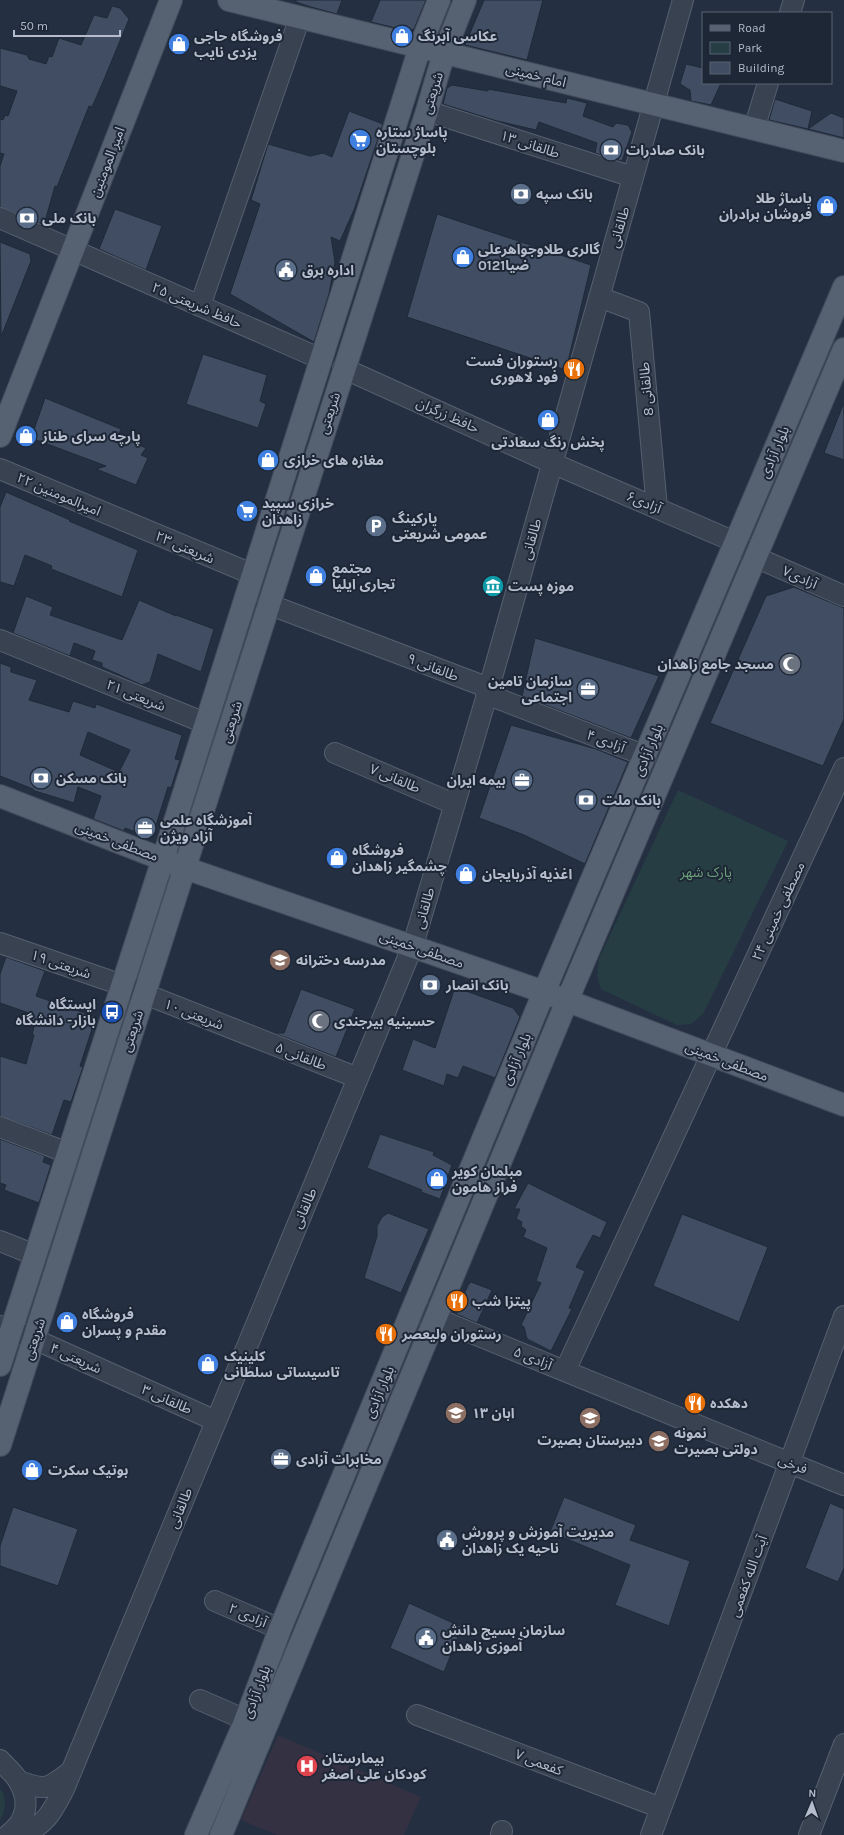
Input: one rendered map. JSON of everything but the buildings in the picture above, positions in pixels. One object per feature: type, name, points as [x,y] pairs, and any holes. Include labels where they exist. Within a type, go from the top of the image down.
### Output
[{"type":"main road","name":"امیر المومنین","points":[[0,436],[171,0]]},
{"type":"main road","name":"امام خمینی","points":[[229,0],[844,151]]},
{"type":"main road","name":"شریعتی","points":[[0,1365],[6,1328],[35,1255],[163,859],[420,47],[439,0]]},
{"type":"main road","name":"شریعتی","points":[[0,1445],[343,368],[427,111],[444,53],[465,0]]},
{"type":"main road","name":"بلوار آزادی","points":[[196,1835],[246,1720],[280,1629],[544,992],[646,756],[844,286]]},
{"type":"main road","name":"بلوار آزادی","points":[[221,1835],[567,1000],[844,349]]},
{"type":"main road","name":"مصطفی خمینی","points":[[0,796],[185,868],[413,945],[567,1000],[844,1105]]},
{"type":"street","name":"طالقانی","points":[[23,1835],[37,1828],[50,1815],[64,1789],[413,945],[488,691],[683,0]]},
{"type":"street","points":[[790,12],[794,0]]},
{"type":"street","points":[[200,306],[300,18]]},
{"type":"street","points":[[754,129],[768,84]]},
{"type":"street","name":"طالقانی ۱۳","points":[[427,111],[633,178]]},
{"type":"street","name":"حافظ شریعتی ۲۵","points":[[0,218],[72,251],[321,358]]},
{"type":"street","name":"طالقانی 8","points":[[599,297],[639,312],[657,508]]},
{"type":"street","name":"حافظ زرگران","points":[[343,368],[552,463]]},
{"type":"street","name":"آزادی۶","points":[[552,463],[735,542],[755,557]]},
{"type":"street","name":"امیرالمومنین ۲۲","points":[[0,469],[119,519]]},
{"type":"street","name":"شریعتی ۲۳","points":[[119,519],[252,574]]},
{"type":"street","name":"آزادی۷","points":[[755,557],[844,596]]},
{"type":"street","name":"طالقانی ۹","points":[[268,604],[378,646],[566,725]]},
{"type":"street","name":"شریعتی ۲۱","points":[[0,640],[205,723]]},
{"type":"street","name":"آزادی ۴","points":[[566,725],[646,756]]},
{"type":"street","name":"طالقانی ۷","points":[[335,753],[454,804]]},
{"type":"street","name":"مصطفی خمینی ۲۴","points":[[565,1371],[844,768]]},
{"type":"street","name":"شریعتی ۱۹","points":[[0,943],[144,994]]},
{"type":"street","name":"شریعتی ۱۰","points":[[144,994],[244,1034]]},
{"type":"street","name":"طالقانی ۵","points":[[244,1034],[358,1078]]},
{"type":"street","points":[[0,1127],[68,1153]]},
{"type":"street","points":[[0,1241],[35,1255]]},
{"type":"street","name":"آزادی ۵","points":[[413,1309],[653,1407]]},
{"type":"street","name":"آیت الله کفعمی","points":[[651,1835],[844,1316]]},
{"type":"street","name":"شریعتی ۴","points":[[6,1328],[119,1377]]},
{"type":"street","name":"طالقانی ۳","points":[[119,1377],[216,1421]]},
{"type":"street","name":"فرخی","points":[[653,1407],[844,1485]]},
{"type":"street","name":"آزادی ۲","points":[[216,1601],[280,1629]]},
{"type":"street","points":[[200,1700],[246,1720]]},
{"type":"street","name":"کفعمی ۷","points":[[417,1715],[661,1808]]},
{"type":"street","points":[[809,1835],[844,1744]]},
{"type":"street","points":[[0,1760],[19,1781],[26,1806],[23,1820],[8,1835]]},
{"type":"street","points":[[19,1781],[43,1788],[57,1782],[70,1772]]},
{"type":"shaded area","name":"بیمارستان کودکان علی اصغر","points":[[278,1735],[421,1797],[404,1835],[277,1835],[241,1820]]},
{"type":"green space","name":"پارک شهر","points":[[678,790],[788,841],[703,1014],[691,1024],[677,1025],[601,989],[597,976],[599,959]]},
{"type":"green space","points":[[0,1788],[4,1796],[5,1804],[4,1812],[0,1820]]},
{"type":"place","name":"عكاسى آبرنگ","points":[[402,36]]},
{"type":"place","name":"فروشگاه حاجی یزدی نایب","points":[[179,44]]},
{"type":"place","name":"پاساژ ستاره بلوچستان","points":[[360,140]]},
{"type":"place","name":"بانک صادرات","points":[[611,150]]},
{"type":"place","name":"بانک سپه","points":[[521,194]]},
{"type":"place","name":"پاساژ طلا فروشان برادران","points":[[827,206]]},
{"type":"place","name":"بانک ملی","points":[[27,218]]},
{"type":"place","name":"گالری طلاوجواهرعلی ضیا0121","points":[[463,257]]},
{"type":"place","name":"اداره برق","points":[[286,270]]},
{"type":"place","name":"رستوران فست فود لاهوری","points":[[574,369]]},
{"type":"place","name":"پخش رنگ سعادتی","points":[[548,420]]},
{"type":"place","name":"پارچه سرای طناز","points":[[26,436]]},
{"type":"place","name":"مغازه های خرازی","points":[[268,460]]},
{"type":"place","name":"خرازی سپید زاهدان","points":[[247,511]]},
{"type":"place","name":"پارکینگ عمومی شریعتی","points":[[376,526]]},
{"type":"place","name":"مجتمع تجاری ایلیا","points":[[316,576]]},
{"type":"place","name":"موزه پست","points":[[493,586]]},
{"type":"place","name":"مسجد جامع زاهدان","points":[[790,664]]},
{"type":"place","name":"سازمان تامین اجتماعی","points":[[588,689]]},
{"type":"place","name":"بانک مسکن","points":[[41,778]]},
{"type":"place","name":"بیمه ایران","points":[[522,780]]},
{"type":"place","name":"بانک ملت","points":[[586,800]]},
{"type":"place","name":"آموزشگاه علمی آزاد ویژن","points":[[145,828]]},
{"type":"place","name":"فروشگاه چشمگیر زاهدان","points":[[337,858]]},
{"type":"place","name":"اغذیه آذربایجان","points":[[466,874]]},
{"type":"place","name":"مدرسه دخترانه","points":[[280,960]]},
{"type":"place","name":"بانک انصار","points":[[430,985]]},
{"type":"place","name":"ایستگاه بازار- دانشگاه","points":[[112,1012]]},
{"type":"place","name":"حسینیه بیرجندی","points":[[319,1021]]},
{"type":"place","name":"مبلمان کویر فراز هامون","points":[[437,1179]]},
{"type":"place","name":"پیتزا شب","points":[[457,1301]]},
{"type":"place","name":"فروشگاه مقدم و پسران","points":[[67,1322]]},
{"type":"place","name":"رستوران ولیعصر","points":[[386,1334]]},
{"type":"place","name":"کلینیک تاسیساتی سلطانی","points":[[208,1364]]},
{"type":"place","name":"دهکده","points":[[695,1403]]},
{"type":"place","name":"۱۳ ابان","points":[[456,1413]]},
{"type":"place","name":"دبیرستان بصیرت","points":[[590,1418]]},
{"type":"place","name":"نمونه دولتی بصیرت","points":[[659,1441]]},
{"type":"place","name":"مخابرات آزادی","points":[[281,1459]]},
{"type":"place","name":"بوتیک سکرت","points":[[32,1470]]},
{"type":"place","name":"مدیریت آموزش و پرورش ناحیه یک زاهدان","points":[[447,1540]]},
{"type":"place","name":"سازمان بسیج دانش آموزی زاهدان","points":[[426,1638]]},
{"type":"place","name":"بیمارستان کودکان علی اصغر","points":[[307,1766]]}]
